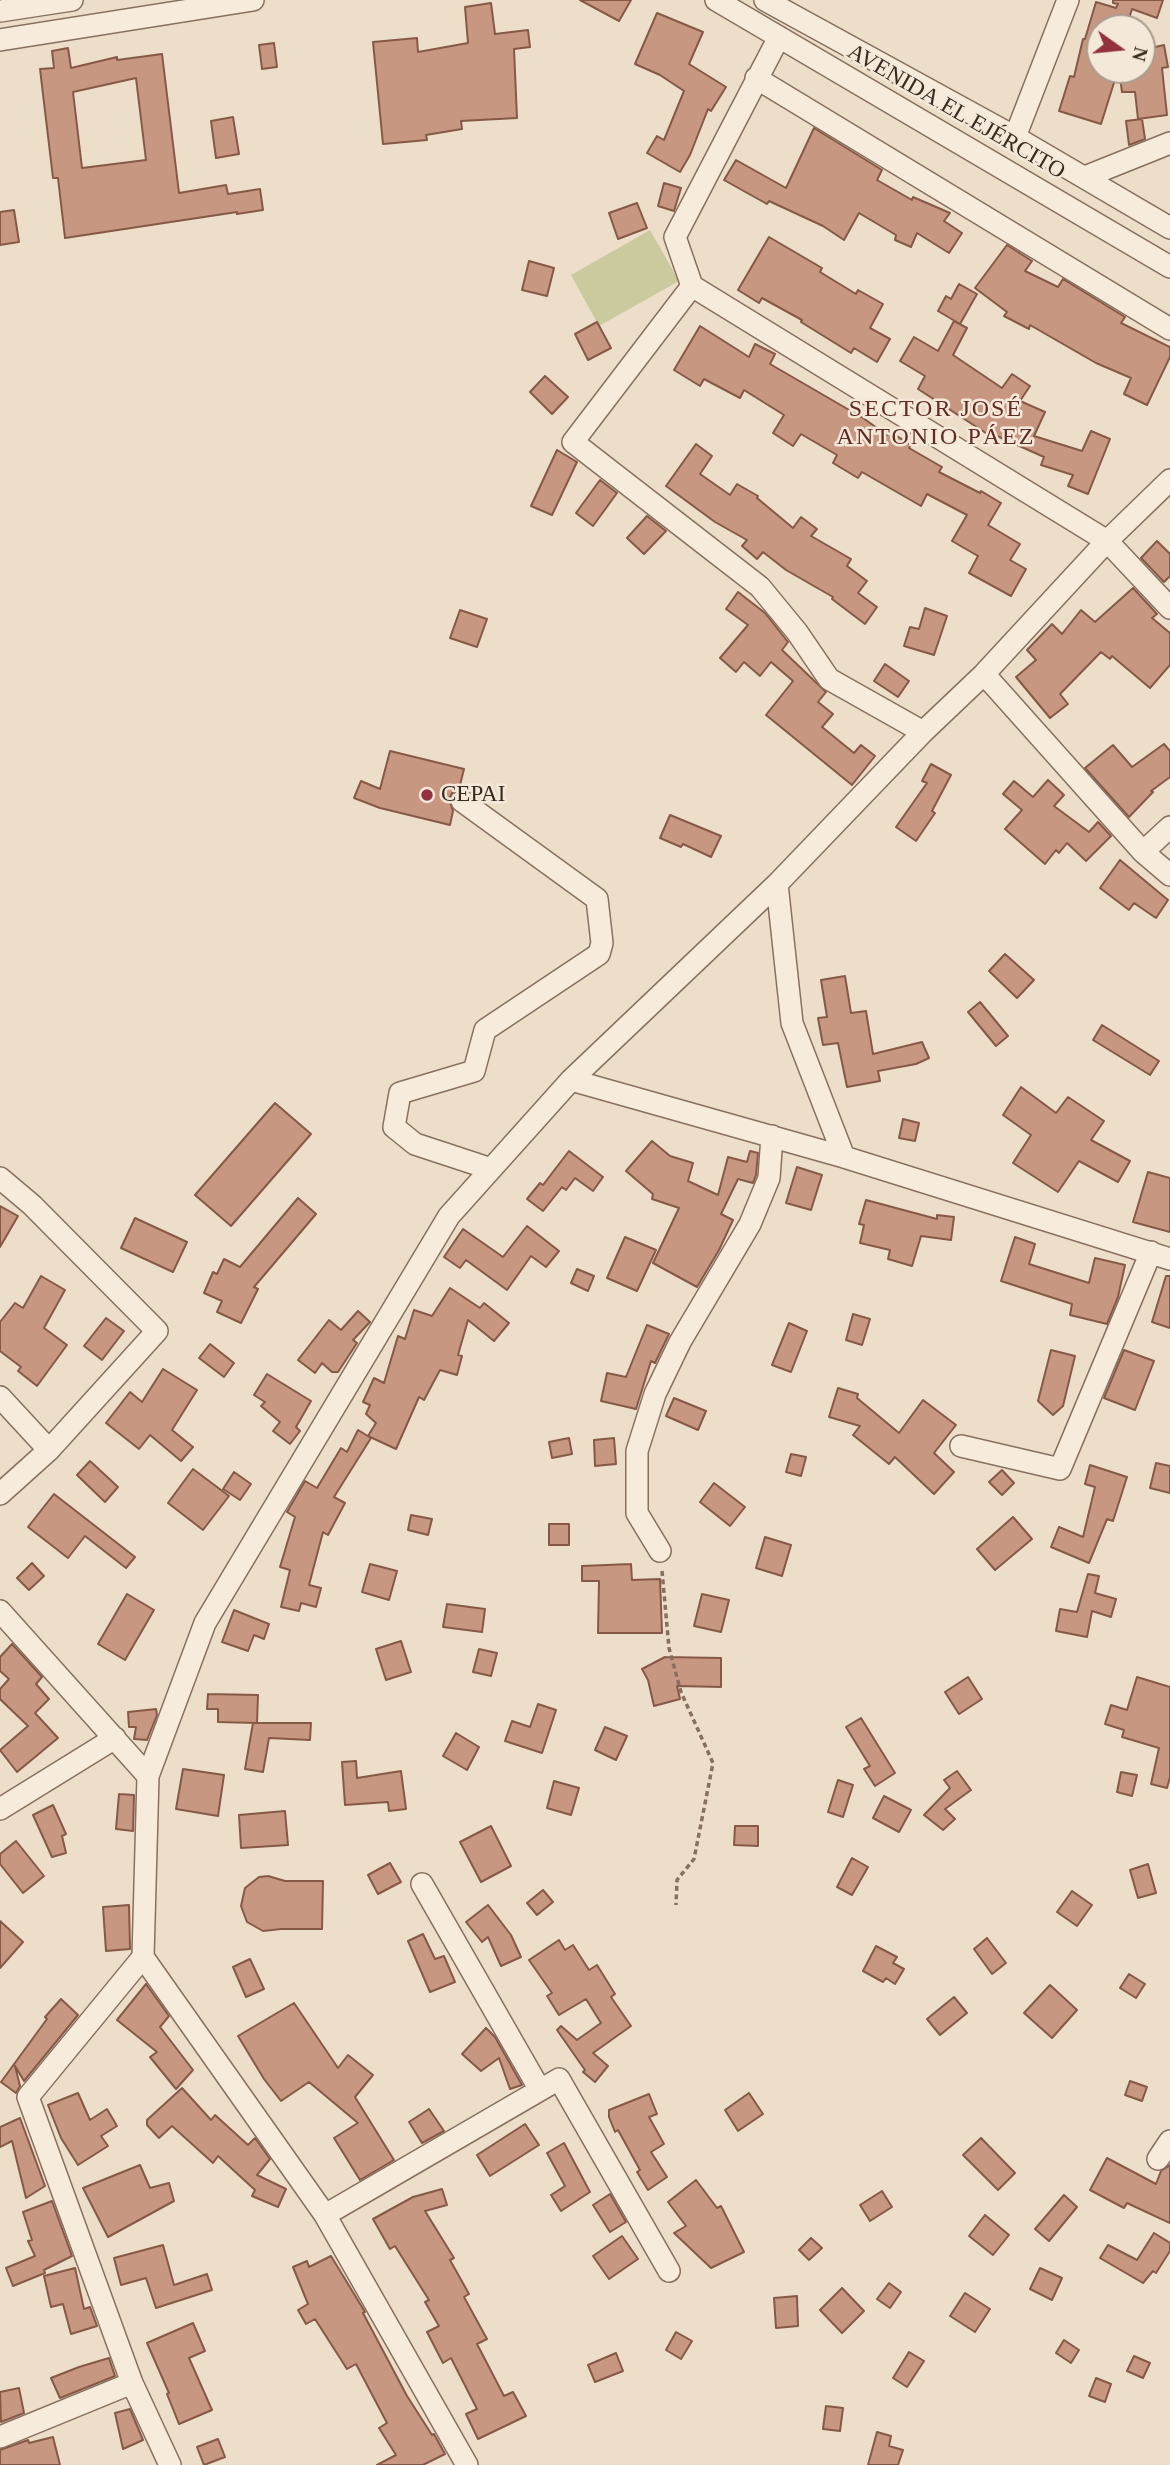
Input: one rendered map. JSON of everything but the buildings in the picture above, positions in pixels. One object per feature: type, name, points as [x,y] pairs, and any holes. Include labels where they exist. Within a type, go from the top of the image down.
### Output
[{"type":"street","points":[[0,11],[72,0]]},
{"type":"street","points":[[0,40],[253,0]]},
{"type":"street","name":"AVENIDA EL EJÉRCITO","points":[[716,0],[1170,267]]},
{"type":"street","name":"AVENIDA EL EJÉRCITO","points":[[765,0],[1015,138],[1170,228]]},
{"type":"street","points":[[1015,138],[1068,0]]},
{"type":"street","points":[[779,37],[675,237],[692,286],[1107,541],[1170,608]]},
{"type":"street","points":[[756,78],[1170,329]]},
{"type":"street","points":[[1084,177],[1170,142]]},
{"type":"street","points":[[692,286],[573,442],[760,587],[797,632],[829,679],[923,732]]},
{"type":"street","points":[[467,2465],[324,2215],[143,1957],[148,1776],[205,1623],[449,1216],[571,1080],[778,884],[923,732],[984,674],[1107,541],[1170,480]]},
{"type":"street","points":[[984,674],[1143,852],[1170,875]]},
{"type":"street","points":[[462,801],[597,899],[602,943],[599,954],[485,1030],[474,1071],[400,1093],[394,1127],[415,1144],[491,1170]]},
{"type":"street","points":[[1143,852],[1170,827]]},
{"type":"street","points":[[778,884],[792,1023],[844,1157]]},
{"type":"street","points":[[571,1080],[844,1157],[1161,1256],[1060,1469],[961,1446]]},
{"type":"street","points":[[660,1551],[637,1513],[637,1451],[655,1394],[680,1342],[750,1224],[769,1178],[772,1136]]},
{"type":"street","points":[[0,1178],[32,1205],[157,1331],[49,1450],[0,1494]]},
{"type":"street","points":[[0,1397],[49,1450]]},
{"type":"street","points":[[0,1612],[148,1776]]},
{"type":"street","points":[[0,1809],[115,1738]]},
{"type":"street","points":[[422,1884],[540,2090]]},
{"type":"street","points":[[143,1957],[28,2097],[132,2383],[170,2465]]},
{"type":"street","points":[[324,2215],[559,2079],[669,2271]]},
{"type":"street","points":[[0,2437],[132,2383]]},
{"type":"path","points":[[660,1551],[669,1648],[681,1692],[713,1763],[694,1860],[677,1880],[676,1905]]},
{"type":"green space","points":[[650,230],[679,281],[599,326],[571,275]]},
{"type":"place","name":"CEPAI","points":[[427,795]]},
{"type":"district","name":"SECTOR JOSÉ ANTONIO PÁEZ","points":[[936,424]]}]
